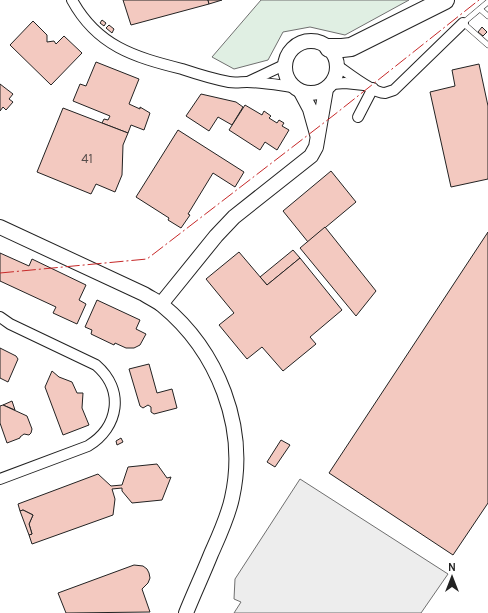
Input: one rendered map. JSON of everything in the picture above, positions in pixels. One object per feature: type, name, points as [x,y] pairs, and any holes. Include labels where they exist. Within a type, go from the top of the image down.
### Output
[{"type":"highway","points":[[329,48],[351,47],[445,0]]},
{"type":"main road","points":[[161,304],[216,236],[234,217],[311,156],[316,147],[318,138],[321,122],[329,87],[335,78],[338,66],[336,59],[329,48],[322,43],[306,41],[298,44],[291,50],[284,65],[288,81],[297,89],[310,109],[318,138]]},
{"type":"main road","points":[[297,89],[314,93],[329,87]]},
{"type":"main road","points":[[0,227],[144,294],[161,304],[183,326],[206,354],[218,378],[231,413],[236,451],[236,472],[232,499],[220,533],[186,613]]},
{"type":"street","points":[[72,0],[93,29],[103,38],[132,54],[147,60],[228,82],[248,82],[297,89]]},
{"type":"street","points":[[338,66],[369,87],[384,93],[394,90],[463,23]]},
{"type":"street","points":[[248,82],[284,65]]},
{"type":"street","points":[[329,87],[344,83],[369,87]]},
{"type":"street","points":[[358,117],[369,87]]},
{"type":"street","points":[[0,317],[5,323],[96,365],[105,374],[110,382],[115,397],[113,416],[102,436],[95,442],[0,479]]},
{"type":"lane","points":[[488,2],[463,23],[488,46]]},
{"type":"lane","points":[[480,9],[488,16]]},
{"type":"green space","points":[[261,0],[409,0],[345,35],[310,27],[283,32],[268,60],[234,69],[212,57]]},
{"type":"shaded area","points":[[300,479],[448,574],[421,613],[234,613],[241,602],[234,599],[235,579]]},
{"type":"building","points":[[123,0],[208,0],[209,4],[131,25]]},
{"type":"building","points":[[208,0],[222,0],[209,4]]},
{"type":"building","points":[[102,20],[106,23],[104,26],[100,23]]},
{"type":"building","points":[[33,21],[47,35],[47,42],[54,41],[56,44],[64,36],[82,53],[51,85],[10,45]]},
{"type":"building","points":[[109,25],[114,29],[112,33],[106,28]]},
{"type":"building","points":[[482,27],[487,32],[483,36],[478,32]]},
{"type":"building","points":[[96,62],[139,79],[129,104],[140,109],[140,107],[150,113],[144,130],[131,125],[128,133],[102,123],[104,119],[108,120],[110,116],[73,101],[80,84],[86,86]]},
{"type":"building","points":[[479,64],[488,106],[488,179],[451,187],[430,92],[455,86],[452,70]]},
{"type":"building","points":[[0,84],[13,94],[9,99],[13,102],[6,110],[3,107],[0,111]]},
{"type":"building","points":[[201,94],[236,102],[243,107],[232,125],[218,117],[209,131],[186,116]]},
{"type":"building","points":[[245,105],[262,115],[264,111],[271,116],[269,118],[277,123],[279,120],[284,123],[282,126],[289,130],[277,150],[265,142],[260,150],[229,130]]},
{"type":"building","points":[[63,108],[128,133],[123,145],[122,175],[115,192],[96,184],[91,194],[37,172]]},
{"type":"building","points":[[178,130],[244,172],[235,187],[213,173],[188,214],[190,215],[181,228],[168,220],[169,218],[136,197]]},
{"type":"building","points":[[331,171],[356,202],[308,242],[283,211]]},
{"type":"building","points":[[325,227],[376,291],[356,316],[300,248]]},
{"type":"building","points":[[488,232],[488,503],[453,555],[329,473]]},
{"type":"building","points":[[293,250],[300,258],[267,285],[260,277]]},
{"type":"building","points":[[239,252],[267,285],[300,258],[342,310],[310,337],[316,344],[283,371],[262,347],[247,359],[219,325],[234,313],[206,279]]},
{"type":"building","points":[[0,253],[29,266],[32,259],[86,285],[79,300],[86,304],[77,324],[53,313],[56,307],[0,281]]},
{"type":"building","points":[[97,300],[140,320],[136,329],[146,334],[140,345],[134,348],[126,348],[115,343],[114,345],[91,334],[92,330],[85,327]]},
{"type":"building","points":[[0,348],[16,356],[18,359],[8,382],[0,378]]},
{"type":"building","points":[[149,364],[157,393],[172,389],[177,408],[154,414],[151,412],[151,407],[148,405],[143,408],[140,406],[129,369]]},
{"type":"building","points":[[52,371],[59,377],[72,382],[77,393],[83,393],[82,408],[89,425],[63,435],[45,387]]},
{"type":"building","points":[[12,401],[15,410],[3,405]]},
{"type":"building","points":[[3,405],[27,416],[32,429],[29,435],[24,434],[20,438],[7,443],[0,423],[0,406]]},
{"type":"building","points":[[121,438],[123,442],[117,445],[116,441]]},
{"type":"building","points":[[281,440],[290,445],[275,467],[267,462]]},
{"type":"building","points":[[157,464],[167,478],[171,477],[162,500],[132,503],[122,491],[122,488],[112,489],[115,499],[113,515],[32,544],[29,535],[32,534],[29,524],[33,515],[23,510],[20,511],[18,504],[98,474],[111,486],[122,485],[128,467]]},
{"type":"building","points":[[23,510],[33,515],[29,524],[32,534],[29,535],[20,511]]},
{"type":"building","points":[[134,565],[143,566],[149,573],[150,578],[148,583],[142,589],[150,612],[66,613],[58,593]]},
{"type":"power","points":[[0,273],[147,259],[334,115],[479,0]]}]
